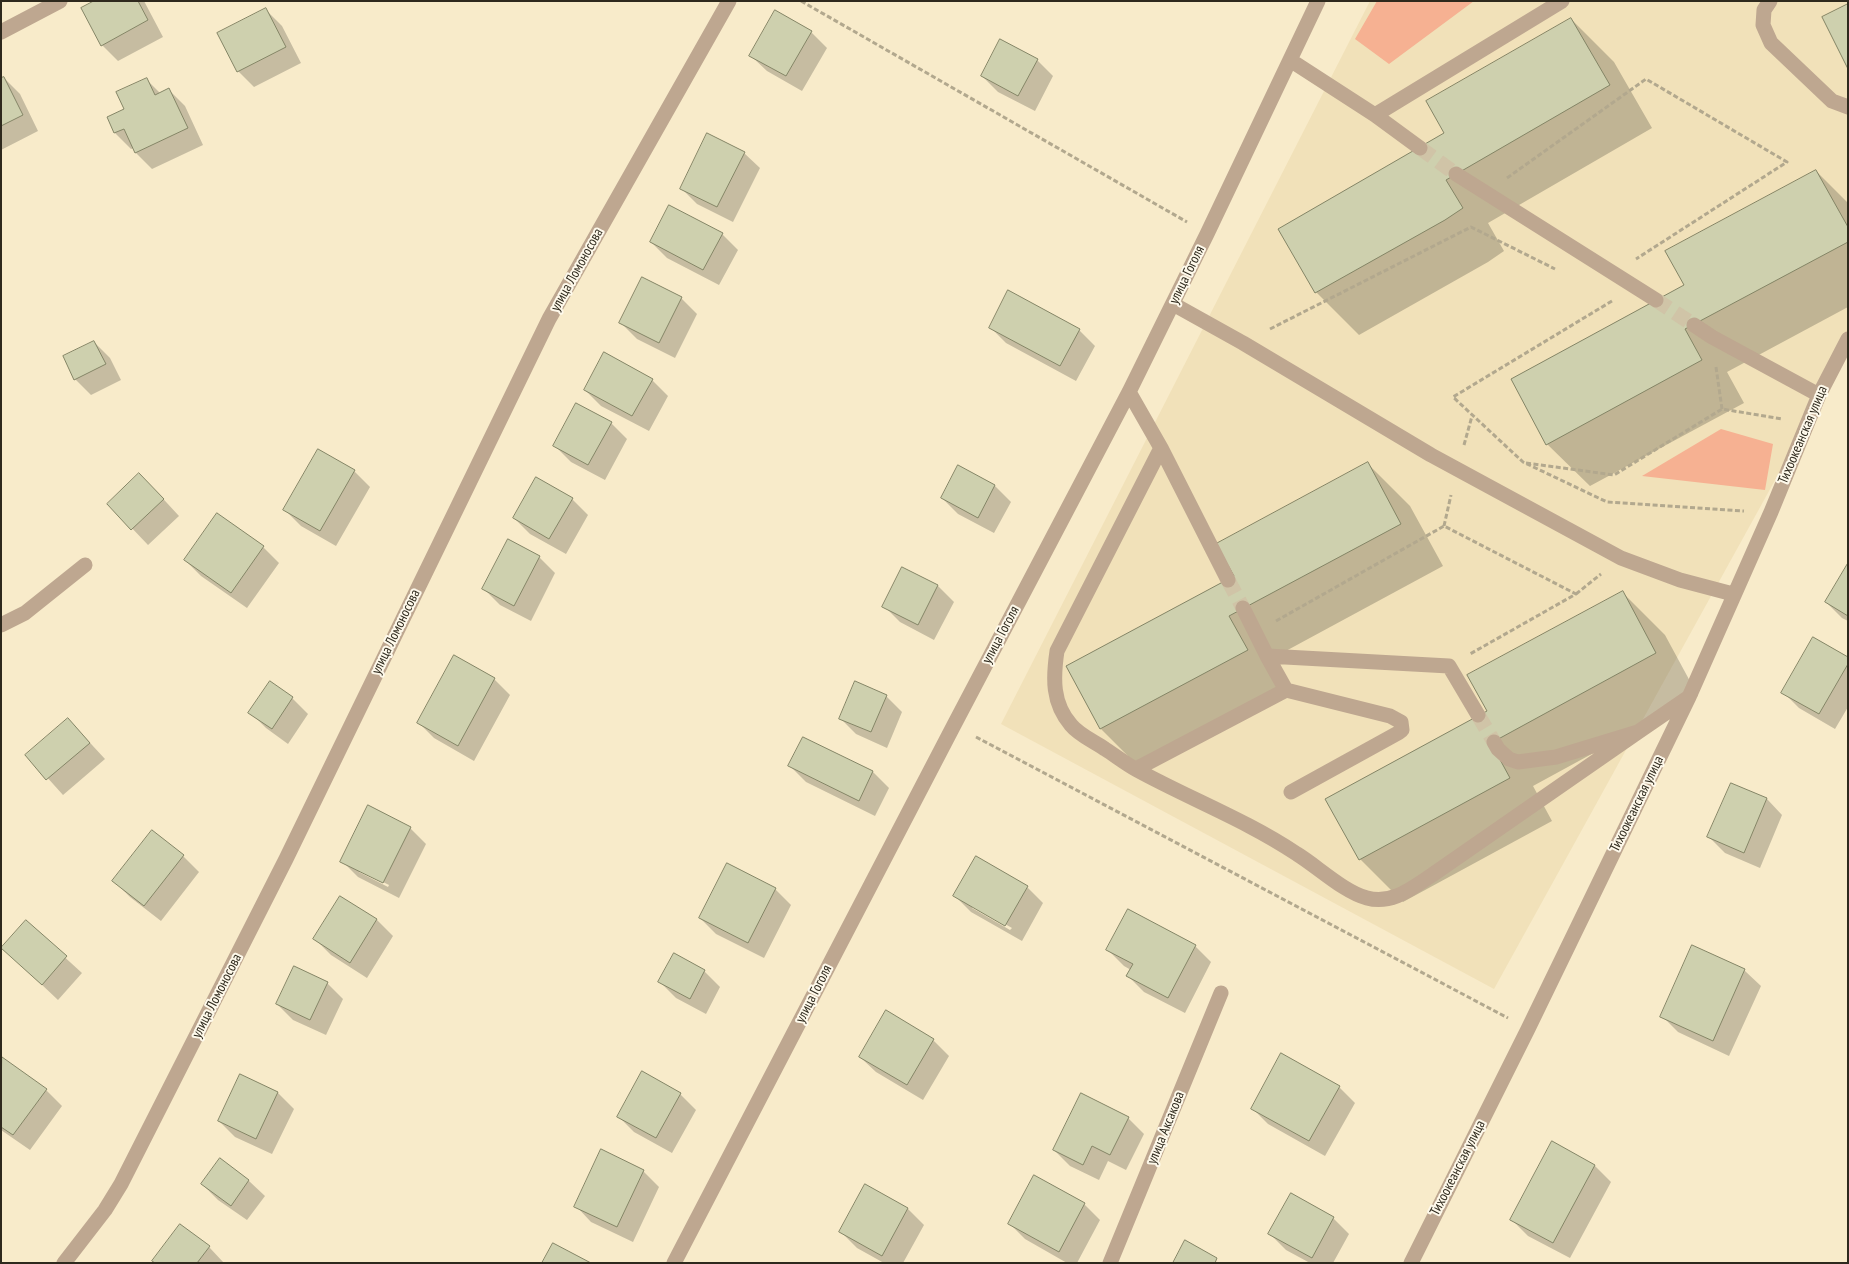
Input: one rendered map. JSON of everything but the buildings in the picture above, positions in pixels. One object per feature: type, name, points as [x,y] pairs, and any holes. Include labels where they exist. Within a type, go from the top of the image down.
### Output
[{"type":"street","points":[[1,32],[60,1]]},
{"type":"street","name":"улица Ломоносова","points":[[64,1263],[105,1210],[121,1184],[286,859],[549,319],[729,1]]},
{"type":"street","name":"улица Гоголя","points":[[674,1263],[1129,392],[1318,1]]},
{"type":"street","points":[[1375,115],[1562,1]]},
{"type":"street","points":[[1770,1],[1764,10],[1763,25],[1771,42],[1832,101],[1848,107]]},
{"type":"street","points":[[1290,60],[1375,115],[1420,148]]},
{"type":"street","points":[[1456,174],[1656,300]]},
{"type":"street","points":[[1173,304],[1243,343],[1431,455],[1621,558],[1680,580],[1733,594]]},
{"type":"street","points":[[1694,325],[1712,337],[1819,395]]},
{"type":"street","name":"Тихоокеанская улица","points":[[1411,1263],[1528,1029],[1689,696],[1771,512],[1819,395],[1848,339]]},
{"type":"street","points":[[1129,392],[1161,448],[1228,580]]},
{"type":"street","points":[[1161,448],[1057,651],[1054,669],[1057,705],[1072,727],[1136,769],[1242,821],[1320,869],[1350,892],[1368,899],[1387,900],[1405,893],[1689,696]]},
{"type":"street","points":[[1,625],[25,613],[85,565]]},
{"type":"street","points":[[1243,608],[1286,690]]},
{"type":"street","points":[[1267,656],[1449,666],[1478,716]]},
{"type":"street","points":[[1136,769],[1286,690],[1390,716],[1398,719],[1403,725],[1402,730],[1398,734],[1291,792]]},
{"type":"street","points":[[1494,742],[1498,749],[1509,759],[1525,762],[1556,757],[1638,732]]},
{"type":"street","name":"улица Аксакова","points":[[1110,1263],[1221,994]]},
{"type":"path","points":[[801,1],[1207,234]]},
{"type":"path","points":[[1505,180],[1646,78],[1787,162],[1631,262]]},
{"type":"path","points":[[1243,343],[1471,227],[1556,269]]},
{"type":"path","points":[[1608,294],[1616,299],[1453,397],[1523,462],[1607,502],[1771,512]]},
{"type":"path","points":[[1712,337],[1722,409]]},
{"type":"path","points":[[1523,462],[1614,475],[1722,409],[1808,423]]},
{"type":"path","points":[[1256,633],[1444,526],[1576,594],[1449,666]]},
{"type":"path","points":[[954,724],[1528,1029]]},
{"type":"shaded area","points":[[1370,1],[1848,1],[1848,348],[1494,989],[1001,724]]},
{"type":"shaded area","points":[[1377,1],[1474,1],[1389,64],[1355,39]]},
{"type":"shaded area","points":[[1721,429],[1773,444],[1765,490],[1642,476]]},
{"type":"tunnel","points":[[1420,148],[1456,174]]},
{"type":"tunnel","points":[[1656,300],[1694,325]]},
{"type":"tunnel","points":[[1228,580],[1243,608]]},
{"type":"tunnel","points":[[1478,715],[1494,742]]}]
